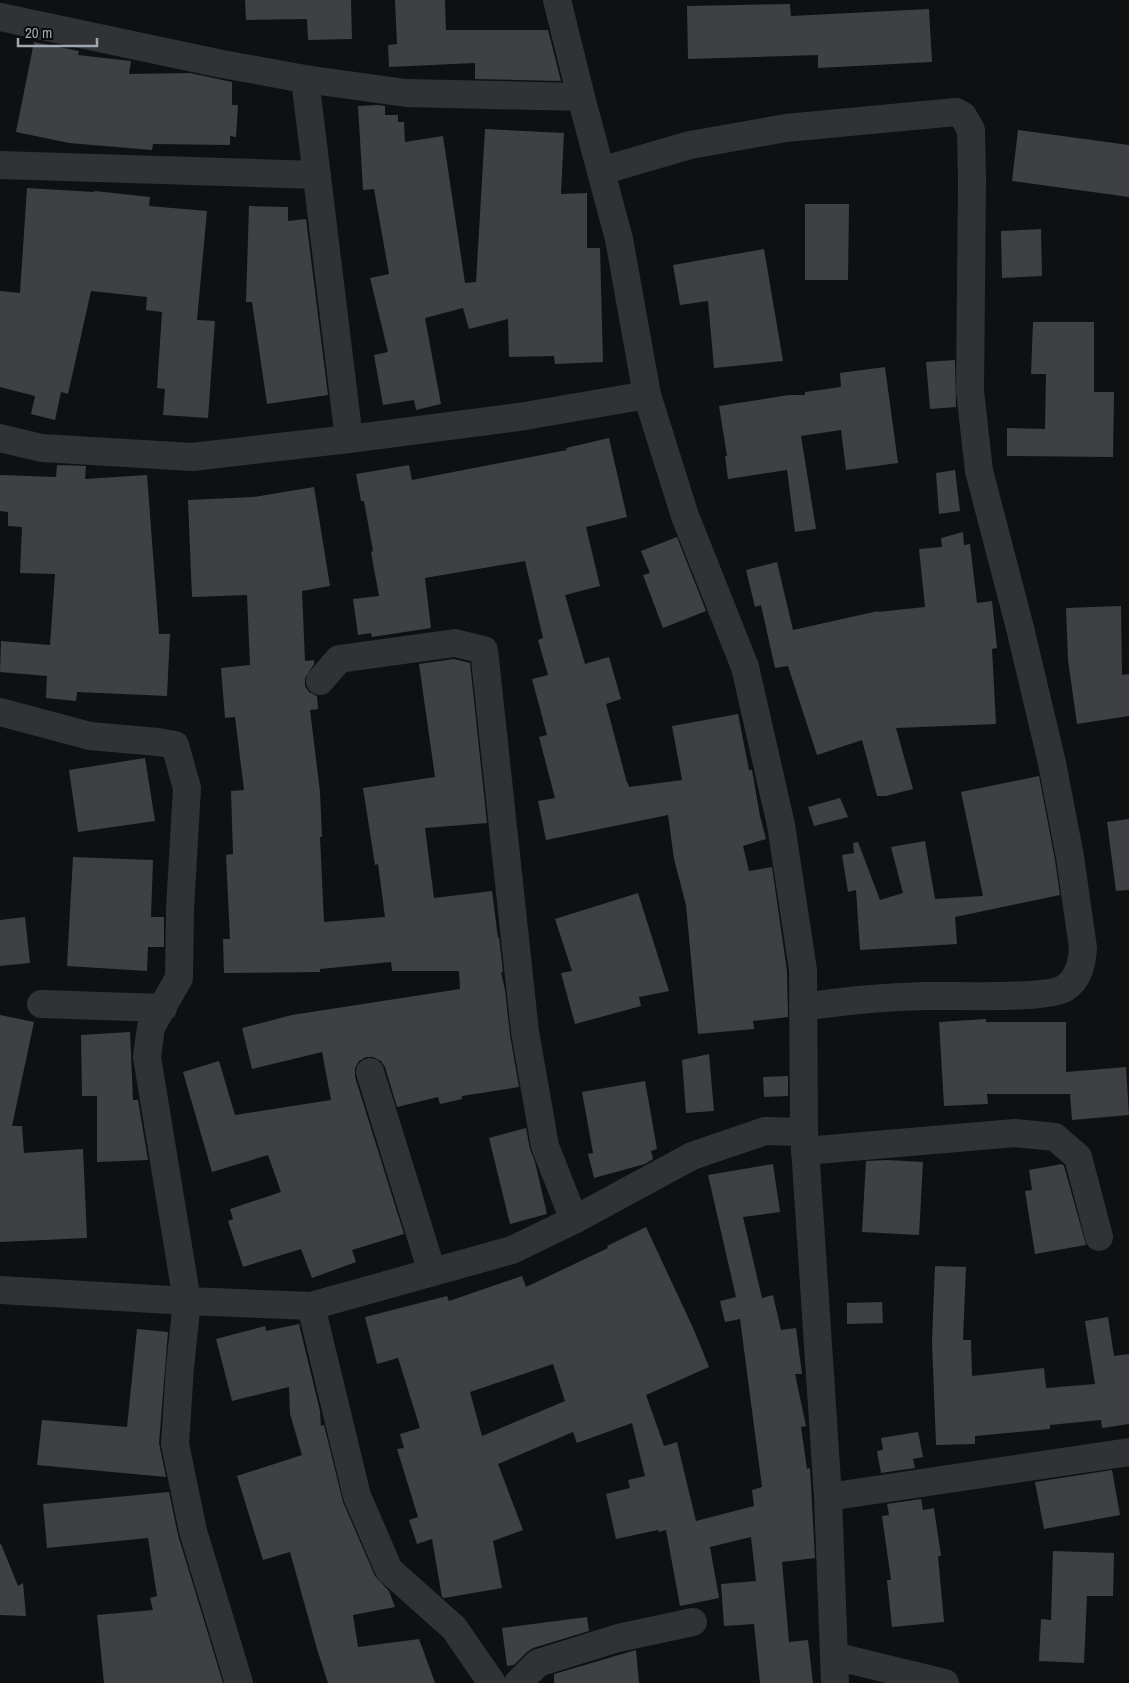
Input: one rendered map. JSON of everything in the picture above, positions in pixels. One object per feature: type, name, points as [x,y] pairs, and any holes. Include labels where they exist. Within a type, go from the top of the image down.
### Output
[{"type":"street","points":[[557,0],[619,239],[647,395],[685,516],[745,667],[781,825],[803,970],[804,1142],[828,1497],[835,1683]]},
{"type":"street","points":[[0,17],[222,64],[305,79],[406,93],[581,97]]},
{"type":"street","points":[[305,79],[349,439]]},
{"type":"street","points":[[601,170],[690,145],[786,128],[956,112],[963,116],[971,130],[970,391],[979,471],[1020,628],[1052,763],[1070,857],[1083,948],[1082,962],[1076,977],[1064,989],[1040,994],[924,996],[803,1006]]},
{"type":"street","points":[[0,165],[317,175]]},
{"type":"street","points":[[0,438],[42,448],[192,457],[349,439],[518,416],[647,395]]},
{"type":"street","points":[[320,682],[339,659],[455,643],[484,650],[525,1032],[545,1146],[574,1220]]},
{"type":"street","points":[[0,712],[90,736],[175,745],[187,788],[180,909],[179,978],[151,1027],[147,1057],[187,1301],[175,1444],[193,1531],[239,1683]]},
{"type":"street","points":[[41,1004],[163,1008]]},
{"type":"street","points":[[370,1072],[432,1272]]},
{"type":"street","points":[[0,1290],[311,1306],[512,1250],[574,1220],[692,1156],[764,1131],[804,1142],[1015,1133],[1055,1137],[1078,1157],[1099,1237]]},
{"type":"street","points":[[311,1306],[357,1496],[389,1570],[454,1628],[492,1683]]},
{"type":"street","points":[[828,1497],[1129,1452]]},
{"type":"street","points":[[518,1683],[538,1663],[618,1638],[693,1622]]},
{"type":"street","points":[[834,1656],[946,1683]]},
{"type":"building","points":[[245,0],[351,0],[352,39],[308,40],[307,19],[246,20]]},
{"type":"building","points":[[395,0],[445,0],[446,30],[548,30],[561,81],[475,79],[475,63],[389,67],[388,45],[397,44]]},
{"type":"building","points":[[790,4],[791,16],[929,9],[932,62],[818,68],[818,55],[688,59],[687,6]]},
{"type":"building","points":[[34,42],[79,51],[78,55],[131,61],[129,74],[190,73],[232,82],[232,105],[238,105],[236,137],[230,136],[230,145],[153,144],[152,150],[69,143],[16,132]]},
{"type":"building","points":[[358,106],[385,106],[385,115],[398,115],[398,122],[404,122],[405,142],[443,136],[465,283],[476,282],[485,129],[564,133],[561,194],[587,193],[587,248],[600,248],[603,362],[555,364],[554,356],[509,357],[508,319],[469,329],[463,308],[425,318],[441,404],[416,410],[414,400],[383,405],[374,355],[388,352],[370,278],[389,274],[374,189],[363,190]]},
{"type":"building","points":[[1018,130],[1129,145],[1129,197],[1012,181]]},
{"type":"building","points":[[27,188],[95,191],[150,197],[149,206],[207,211],[197,320],[215,321],[208,418],[163,415],[165,389],[157,388],[162,312],[146,310],[147,297],[91,291],[68,394],[61,392],[55,420],[31,414],[35,396],[0,387],[0,291],[20,293]]},
{"type":"building","points":[[805,204],[849,204],[848,280],[805,280]]},
{"type":"building","points":[[249,206],[288,207],[288,221],[306,219],[328,395],[267,404],[252,302],[246,302]]},
{"type":"building","points":[[1041,229],[1042,276],[1002,278],[1001,231]]},
{"type":"building","points":[[764,249],[783,361],[714,368],[708,301],[680,305],[673,265]]},
{"type":"building","points":[[1033,322],[1094,322],[1094,392],[1114,392],[1113,457],[1007,456],[1007,428],[1045,429],[1046,374],[1031,374]]},
{"type":"building","points":[[955,360],[956,407],[930,409],[926,362]]},
{"type":"building","points":[[885,367],[898,463],[846,470],[841,430],[801,436],[816,529],[795,532],[787,470],[728,479],[725,456],[727,456],[719,406],[789,395],[805,395],[805,392],[841,387],[840,373]]},
{"type":"building","points":[[609,438],[627,517],[586,527],[600,586],[565,595],[585,664],[609,657],[621,699],[606,704],[629,787],[682,780],[672,726],[738,714],[749,770],[752,770],[766,839],[743,846],[749,871],[772,867],[787,971],[788,1017],[753,1021],[754,1029],[698,1034],[686,905],[674,859],[668,815],[546,840],[538,801],[555,798],[539,737],[547,735],[532,679],[548,675],[538,640],[543,638],[525,561],[425,578],[431,628],[372,637],[371,633],[358,635],[353,599],[379,596],[364,501],[361,501],[356,474],[409,465],[412,480],[567,450],[566,448]]},
{"type":"building","points":[[57,465],[86,466],[85,479],[147,475],[159,634],[170,634],[167,696],[77,692],[76,701],[46,698],[47,676],[0,672],[1,641],[50,645],[55,574],[20,573],[22,527],[8,526],[8,512],[0,511],[0,475],[56,477]]},
{"type":"building","points":[[955,470],[960,511],[939,514],[936,473]]},
{"type":"building","points":[[314,487],[330,586],[302,591],[305,661],[314,660],[314,664],[305,678],[305,686],[309,692],[317,696],[318,709],[310,710],[320,792],[324,922],[385,917],[378,864],[375,865],[363,788],[435,777],[419,664],[454,659],[470,663],[487,823],[425,828],[434,898],[492,891],[503,972],[501,972],[519,1087],[462,1096],[462,1099],[440,1104],[438,1097],[397,1107],[385,1067],[381,1061],[373,1057],[366,1057],[359,1061],[355,1068],[355,1077],[404,1234],[352,1250],[356,1262],[312,1278],[301,1249],[243,1267],[228,1221],[233,1219],[230,1209],[281,1192],[268,1155],[212,1172],[183,1072],[219,1061],[235,1115],[331,1100],[322,1052],[252,1069],[242,1028],[292,1015],[460,989],[459,971],[392,971],[391,962],[320,969],[320,972],[224,973],[223,939],[230,939],[226,855],[233,854],[231,791],[244,790],[235,717],[225,718],[221,668],[250,665],[247,595],[192,597],[188,500],[254,497]]},
{"type":"building","points":[[963,532],[964,545],[970,544],[977,603],[992,601],[997,648],[992,649],[996,724],[896,728],[913,789],[886,796],[877,796],[862,740],[817,755],[788,666],[775,668],[761,605],[755,607],[746,570],[777,562],[793,630],[878,611],[925,607],[919,549],[942,547],[941,538]]},
{"type":"building","points":[[677,537],[706,611],[663,628],[643,575],[650,573],[641,551]]},
{"type":"building","points":[[1121,606],[1122,675],[1129,674],[1129,716],[1077,724],[1068,660],[1066,608]]},
{"type":"building","points":[[145,758],[155,821],[78,832],[69,770]]},
{"type":"building","points":[[1039,776],[1060,895],[955,917],[957,944],[860,950],[856,890],[848,892],[842,855],[854,853],[853,843],[858,842],[880,900],[903,893],[891,847],[925,841],[935,899],[983,896],[961,792]]},
{"type":"building","points":[[840,798],[848,817],[814,826],[808,807]]},
{"type":"building","points":[[1129,819],[1129,890],[1116,891],[1107,822]]},
{"type":"building","points":[[73,857],[153,860],[151,917],[164,917],[164,947],[148,947],[147,971],[67,966]]},
{"type":"building","points":[[638,893],[669,991],[639,997],[641,1006],[575,1024],[561,973],[572,971],[555,919]]},
{"type":"building","points":[[25,917],[30,963],[0,966],[0,920]]},
{"type":"building","points":[[0,1015],[34,1022],[12,1126],[22,1126],[24,1153],[83,1149],[87,1238],[0,1242]]},
{"type":"building","points":[[986,1019],[986,1022],[1066,1022],[1066,1072],[1126,1067],[1129,1115],[1072,1120],[1070,1094],[987,1094],[988,1104],[944,1106],[939,1022]]},
{"type":"building","points":[[130,1032],[133,1100],[138,1100],[148,1160],[97,1162],[97,1096],[82,1096],[81,1035]]},
{"type":"building","points":[[709,1054],[714,1111],[686,1113],[682,1060]]},
{"type":"building","points":[[788,1076],[788,1096],[764,1097],[763,1077]]},
{"type":"building","points":[[645,1081],[657,1149],[651,1151],[653,1159],[645,1164],[594,1178],[588,1154],[593,1153],[582,1092]]},
{"type":"building","points":[[526,1128],[547,1214],[510,1224],[489,1138]]},
{"type":"building","points":[[866,1161],[923,1162],[919,1235],[862,1232]]},
{"type":"building","points":[[773,1164],[780,1212],[743,1217],[762,1298],[773,1295],[781,1330],[796,1328],[802,1374],[795,1374],[806,1426],[801,1427],[807,1469],[810,1468],[815,1558],[782,1562],[789,1642],[808,1640],[813,1683],[760,1683],[754,1624],[724,1626],[721,1584],[756,1581],[751,1537],[710,1547],[719,1598],[680,1606],[666,1530],[616,1539],[606,1494],[630,1488],[628,1480],[645,1476],[632,1423],[577,1443],[573,1432],[498,1464],[523,1530],[493,1541],[502,1588],[442,1597],[432,1539],[417,1544],[409,1520],[418,1517],[397,1449],[404,1448],[400,1434],[420,1428],[398,1358],[377,1364],[365,1317],[447,1296],[449,1301],[522,1276],[526,1287],[608,1248],[607,1246],[646,1227],[694,1330],[709,1367],[646,1395],[664,1446],[677,1442],[696,1521],[754,1506],[752,1490],[762,1487],[740,1319],[725,1322],[720,1301],[736,1297],[708,1175]],"holes":[[[553,1364],[565,1401],[482,1436],[470,1392]]]},
{"type":"building","points":[[1062,1164],[1086,1245],[1035,1254],[1025,1191],[1032,1190],[1029,1170]]},
{"type":"building","points":[[935,1266],[966,1267],[963,1340],[971,1340],[972,1376],[1044,1368],[1046,1388],[1095,1384],[1085,1321],[1108,1317],[1114,1356],[1129,1354],[1129,1424],[1102,1428],[1101,1420],[1050,1425],[1050,1429],[975,1436],[975,1444],[936,1445],[932,1341]]},
{"type":"building","points":[[882,1302],[883,1323],[847,1324],[847,1303]]},
{"type":"building","points":[[299,1324],[320,1411],[321,1426],[324,1425],[343,1502],[375,1576],[389,1591],[395,1607],[353,1615],[358,1647],[419,1639],[435,1683],[328,1683],[290,1552],[263,1560],[237,1476],[302,1455],[290,1414],[289,1387],[232,1401],[216,1339],[265,1326],[266,1331]]},
{"type":"building","points":[[137,1329],[168,1332],[159,1443],[166,1477],[37,1465],[42,1420],[127,1427]]},
{"type":"building","points":[[918,1432],[923,1457],[913,1459],[915,1468],[881,1473],[877,1451],[883,1450],[881,1438]]},
{"type":"building","points":[[1112,1470],[1120,1515],[1044,1529],[1035,1482]]},
{"type":"building","points":[[169,1492],[178,1535],[223,1683],[104,1683],[97,1615],[153,1610],[150,1598],[157,1596],[148,1538],[47,1548],[43,1504]]},
{"type":"building","points":[[921,1499],[923,1510],[934,1508],[941,1556],[938,1556],[944,1622],[892,1627],[887,1580],[891,1580],[882,1516],[889,1515],[887,1504]]},
{"type":"building","points":[[1,1544],[18,1586],[23,1583],[26,1616],[0,1615]]},
{"type":"building","points":[[1053,1551],[1114,1553],[1113,1596],[1087,1596],[1084,1663],[1039,1661],[1041,1619],[1051,1620]]},
{"type":"building","points":[[587,1617],[589,1631],[533,1648],[514,1665],[507,1666],[502,1628]]},
{"type":"building","points":[[636,1650],[639,1683],[554,1683],[554,1674]]}]
